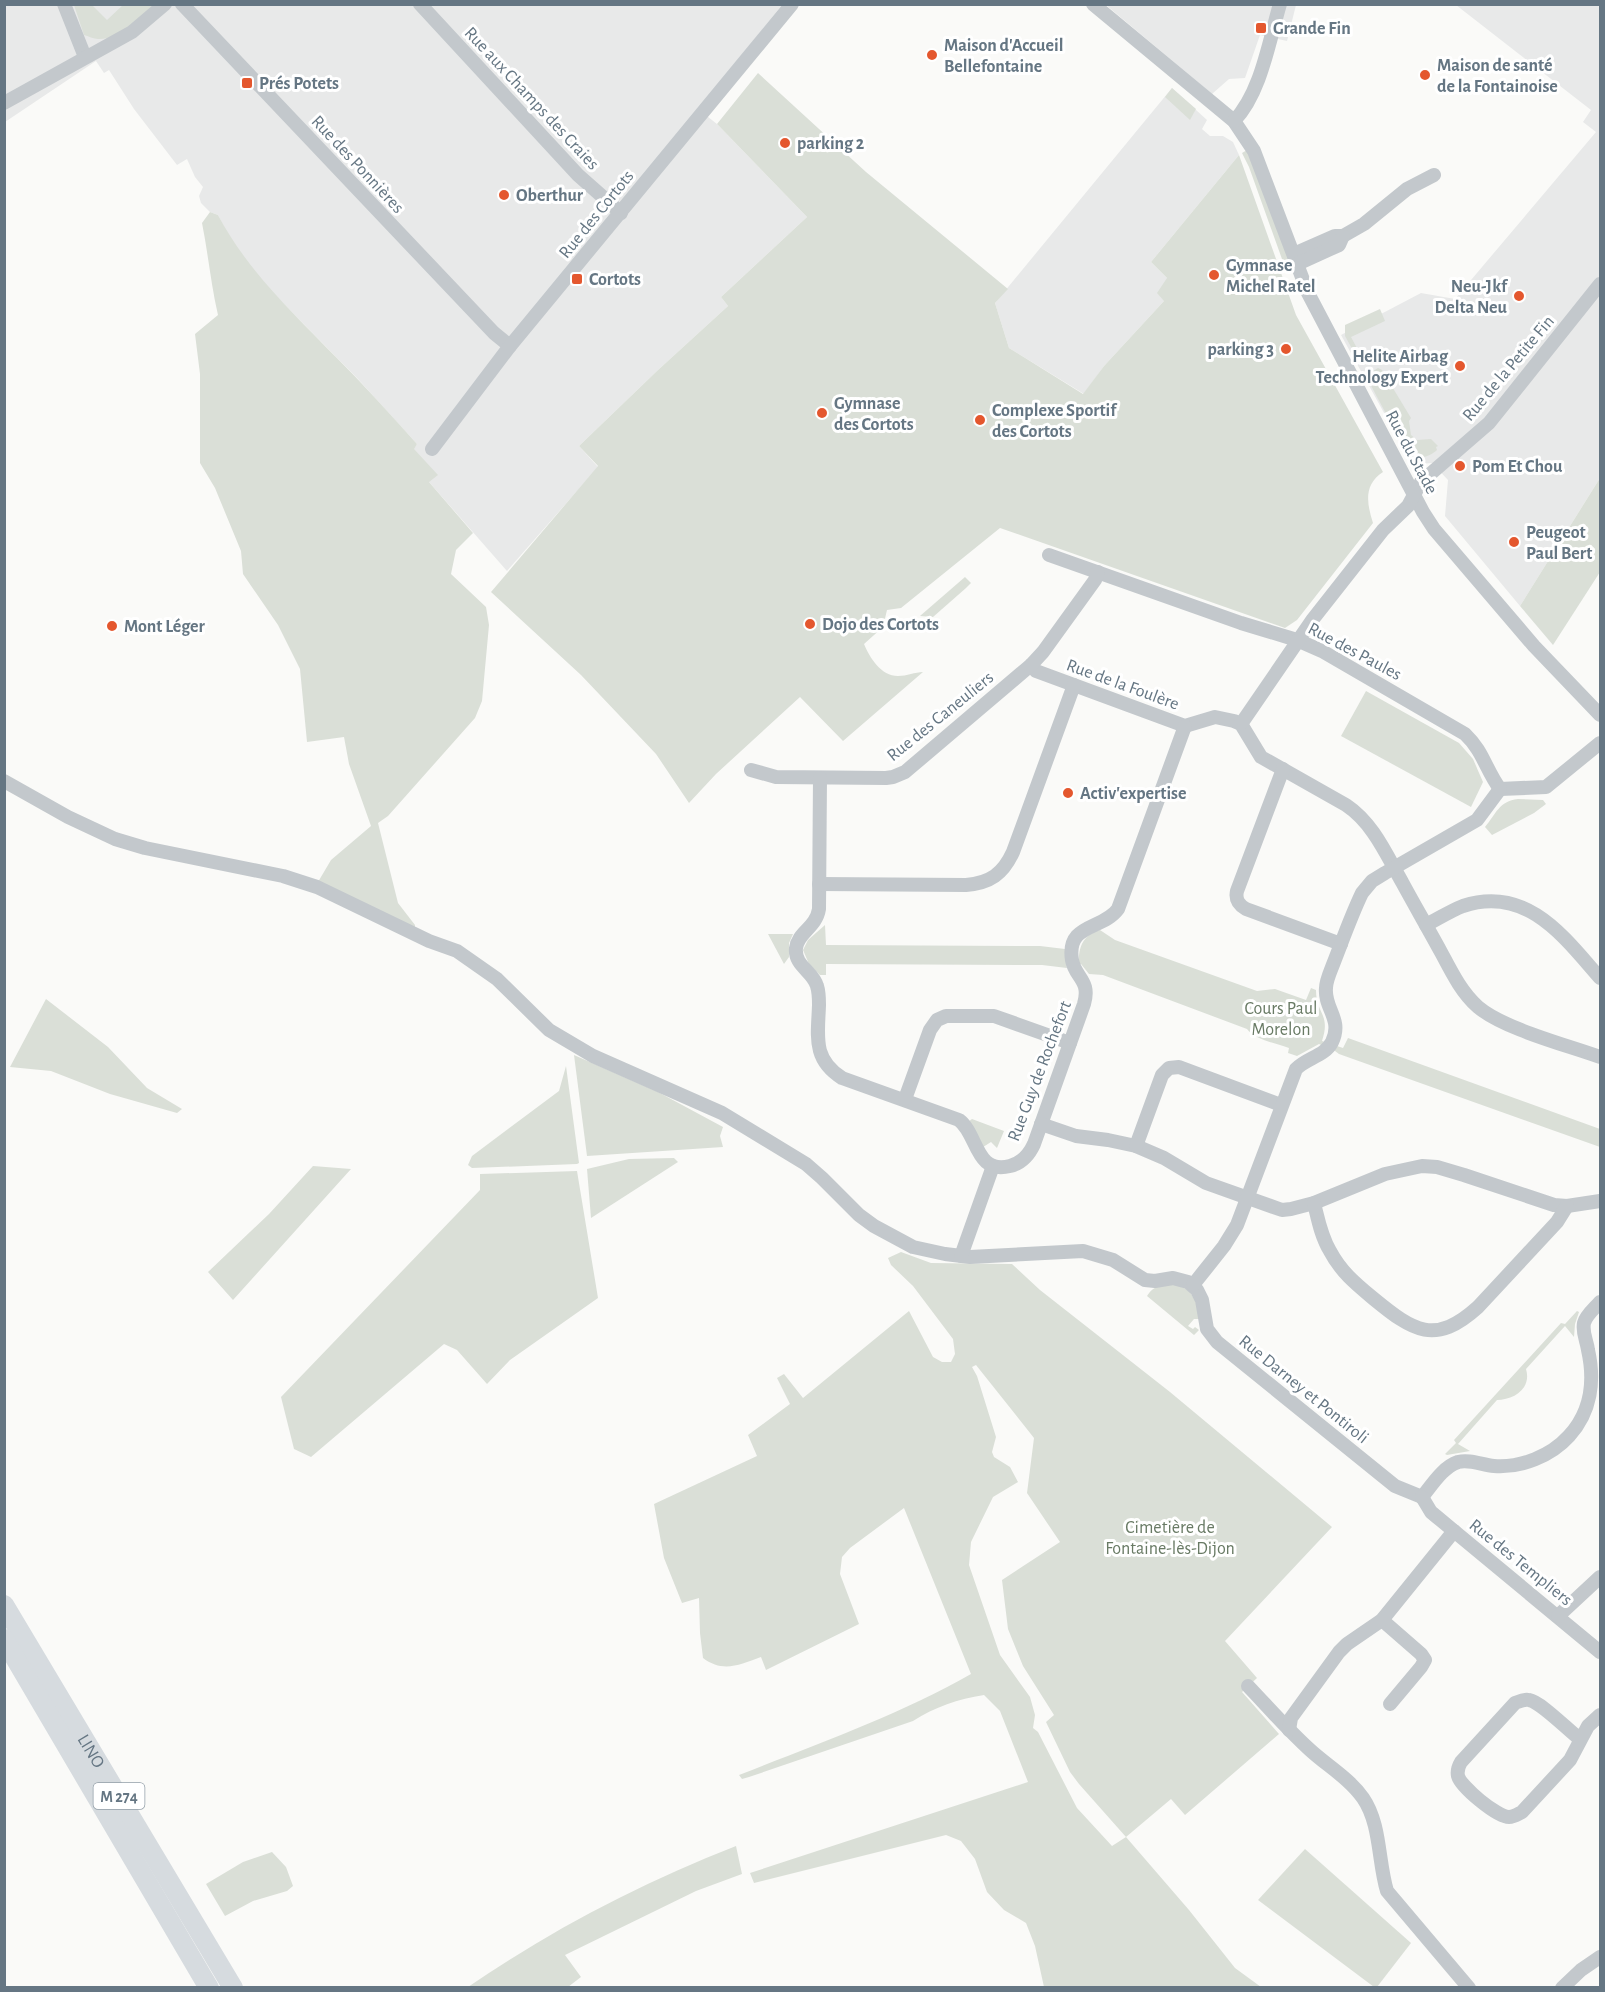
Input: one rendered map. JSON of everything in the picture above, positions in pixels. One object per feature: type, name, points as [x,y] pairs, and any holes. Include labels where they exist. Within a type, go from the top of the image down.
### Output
[{"type":"highway","name":"LINO","points":[[4,1605],[233,1988]]},
{"type":"highway","name":"LINO","points":[[4,1639],[209,1988]]},
{"type":"street","points":[[64,4],[91,54]]},
{"type":"street","points":[[4,103],[132,32],[165,4]]},
{"type":"street","name":"Rue des Ponnières","points":[[182,4],[486,325],[510,346]]},
{"type":"street","name":"Rue aux Champs des Craies","points":[[420,4],[578,175],[621,213]]},
{"type":"street","name":"Rue des Cortots","points":[[432,449],[510,346],[792,4]]},
{"type":"street","points":[[1093,4],[1238,126],[1252,96],[1280,4]]},
{"type":"street","name":"Rue du Stade","points":[[1238,126],[1254,151],[1308,292],[1414,496],[1442,538],[1534,646],[1600,715]]},
{"type":"street","points":[[1295,259],[1335,236],[1343,236],[1364,224],[1407,189],[1434,176]]},
{"type":"street","name":"Rue de la Petite Fin","points":[[1241,724],[1298,640],[1368,548],[1389,523],[1408,506],[1421,482],[1489,423],[1600,284]]},
{"type":"street","name":"Rue des Paules","points":[[1049,555],[1241,623],[1298,640],[1322,651],[1465,734],[1484,757],[1500,789]]},
{"type":"street","name":"Rue des Caneuliers","points":[[751,770],[776,777],[820,778],[886,778],[905,772],[1031,665],[1076,607],[1098,572]]},
{"type":"street","name":"Rue de la Foulère","points":[[1031,665],[1036,671],[1185,726],[1215,717],[1241,724]]},
{"type":"street","points":[[819,884],[966,885],[985,882],[999,874],[1005,869],[1013,852],[1074,685]]},
{"type":"street","points":[[1241,724],[1261,757],[1357,812],[1368,825],[1394,867],[1455,978],[1478,1007],[1512,1026],[1600,1057]]},
{"type":"street","name":"Rue Guy de Rochefort","points":[[993,1166],[1011,1166],[1025,1158],[1034,1144],[1086,995],[1084,982],[1072,962],[1073,945],[1083,930],[1092,924],[1106,920],[1118,909],[1185,726]]},
{"type":"street","points":[[4,781],[68,817],[116,839],[145,848],[283,876],[317,887],[429,941],[457,951],[497,979],[549,1030],[593,1056],[722,1113],[806,1164],[859,1215],[880,1230],[913,1247],[978,1257],[1083,1251],[1113,1260],[1145,1280],[1173,1278],[1193,1285],[1232,1235],[1296,1069],[1330,1046],[1335,1034],[1335,1020],[1326,988],[1362,893],[1371,881],[1477,820],[1500,789],[1546,788],[1600,743]]},
{"type":"street","points":[[1283,769],[1237,891],[1237,900],[1246,909],[1341,944]]},
{"type":"street","points":[[820,778],[819,909],[816,920],[798,940],[796,950],[800,964],[813,976],[818,987],[820,1054],[827,1067],[842,1078],[962,1122],[972,1135],[980,1156],[993,1166],[961,1256]]},
{"type":"street","points":[[1426,925],[1476,903],[1497,902],[1522,907],[1539,915],[1555,927],[1600,978]]},
{"type":"street","points":[[905,1100],[930,1030],[942,1017],[951,1015],[994,1016],[1070,1042]]},
{"type":"street","points":[[1136,1146],[1162,1075],[1169,1068],[1179,1068],[1281,1105]]},
{"type":"street","points":[[1041,1124],[1076,1136],[1136,1146],[1164,1158],[1206,1183],[1282,1210],[1314,1203],[1385,1174],[1422,1166],[1437,1167],[1554,1205],[1567,1206],[1600,1201]]},
{"type":"street","points":[[1314,1203],[1324,1240],[1347,1277],[1401,1321],[1420,1329],[1436,1330],[1453,1326],[1478,1307],[1557,1222],[1567,1206]]},
{"type":"street","name":"Rue Darney et Pontiroli","points":[[1193,1285],[1202,1299],[1207,1329],[1217,1342],[1395,1486],[1422,1497]]},
{"type":"street","points":[[1422,1497],[1447,1468],[1458,1462],[1470,1461],[1495,1466],[1529,1461],[1551,1451],[1569,1436],[1580,1421],[1588,1404],[1592,1385],[1584,1323],[1600,1302]]},
{"type":"street","name":"Rue des Templiers","points":[[1422,1497],[1431,1512],[1600,1652]]},
{"type":"street","points":[[1289,1730],[1291,1718],[1339,1652],[1382,1620],[1454,1531]]},
{"type":"street","points":[[1558,1616],[1600,1577]]},
{"type":"street","points":[[1382,1620],[1425,1660],[1390,1704]]},
{"type":"street","points":[[1248,1686],[1289,1730],[1345,1779],[1363,1798],[1371,1817],[1382,1877],[1387,1891],[1469,1988]]},
{"type":"street","points":[[1581,1739],[1539,1704],[1521,1700],[1515,1703],[1461,1762],[1458,1777],[1466,1788],[1495,1812],[1509,1817],[1515,1816],[1522,1812],[1570,1760],[1588,1726],[1600,1715]]},
{"type":"street","points":[[1562,1988],[1581,1970],[1600,1957]]},
{"type":"shaded area","points":[[5,5],[782,5],[698,109],[717,124],[807,217],[721,297],[728,306],[579,446],[598,467],[507,571],[429,482],[413,449],[417,444],[357,378],[262,282],[230,239],[218,215],[210,212],[201,203],[199,196],[203,187],[195,177],[187,159],[177,165],[134,109],[109,70],[104,73],[96,61],[5,122]]},
{"type":"shaded area","points":[[1106,5],[1296,5],[1287,41],[1260,35],[1245,78],[1229,79],[1212,94]]},
{"type":"shaded area","points":[[1456,5],[1600,5],[1600,478],[1520,606],[1445,516],[1448,480],[1432,463],[1418,464],[1410,460],[1341,335],[1421,293],[1455,299],[1596,132],[1583,122],[1591,110]]},
{"type":"shaded area","points":[[1172,88],[1207,120],[1202,129],[1210,136],[1223,136],[1233,142],[1239,155],[1151,262],[1167,278],[1164,301],[1104,366],[1084,394],[1009,348],[995,303]]},
{"type":"green space","points":[[74,5],[92,5],[107,20],[123,5],[155,5],[122,32],[98,39],[84,35]]},
{"type":"green space","name":"Complexe Sportif des Cortots","points":[[758,73],[866,172],[1008,289],[995,303],[1009,348],[1083,394],[1104,366],[1164,301],[1157,293],[1167,278],[1151,262],[1239,155],[1296,315],[1383,472],[1369,489],[1368,502],[1373,523],[1297,620],[1285,628],[1000,528],[901,608],[887,610],[883,627],[864,644],[869,655],[886,673],[898,676],[923,672],[843,741],[800,697],[716,774],[689,803],[656,754],[581,675],[491,592],[598,466],[579,446],[728,306],[721,297],[807,217],[717,124]]},
{"type":"green space","points":[[1172,88],[1196,109],[1190,120],[1165,97]]},
{"type":"green space","points":[[1247,150],[1292,268],[1287,273],[1242,153]]},
{"type":"green space","points":[[210,212],[218,215],[242,254],[271,290],[417,444],[414,449],[438,475],[429,482],[473,533],[456,550],[451,574],[486,607],[489,625],[482,701],[475,718],[388,816],[378,823],[398,903],[415,925],[413,928],[318,882],[331,860],[371,826],[349,764],[344,737],[307,742],[300,669],[278,625],[243,574],[241,551],[215,488],[200,463],[200,374],[195,334],[218,315],[202,223]]},
{"type":"green space","points":[[1380,309],[1385,321],[1351,337],[1366,365],[1361,365],[1345,336],[1345,325]]},
{"type":"green space","points":[[1378,368],[1382,370],[1411,418],[1409,421],[1411,435],[1417,440],[1431,439],[1438,446],[1437,450],[1425,457],[1419,457],[1404,444],[1368,380],[1370,373]]},
{"type":"green space","points":[[1600,478],[1600,572],[1553,645],[1520,606]]},
{"type":"green space","points":[[965,577],[971,583],[933,617],[920,616]]},
{"type":"green space","points":[[1366,691],[1459,743],[1473,759],[1483,782],[1471,807],[1341,736]]},
{"type":"green space","points":[[1518,799],[1543,800],[1546,804],[1534,813],[1492,835],[1485,827],[1495,813],[1506,802]]},
{"type":"green space","name":"Cours Paul Morelon","points":[[825,925],[826,945],[1040,946],[1065,949],[1065,959],[1079,959],[1084,941],[1090,934],[1100,930],[1115,940],[1257,991],[1275,989],[1306,1000],[1311,988],[1316,990],[1324,1019],[1322,1041],[1343,1048],[1348,1038],[1600,1129],[1600,1147],[1339,1054],[1319,1044],[1297,1056],[1288,1053],[1289,1048],[1260,1039],[1247,1029],[1103,975],[1089,974],[1081,964],[1066,964],[1067,968],[1042,965],[826,964],[826,975],[820,975],[809,964],[803,950],[808,940]]},
{"type":"green space","points":[[768,934],[793,934],[789,943],[789,957],[784,964]]},
{"type":"green space","points":[[46,999],[108,1047],[147,1088],[182,1109],[177,1113],[110,1094],[51,1071],[10,1067]]},
{"type":"green space","points":[[574,1055],[658,1092],[723,1127],[720,1136],[723,1147],[587,1156]]},
{"type":"green space","points":[[566,1066],[579,1163],[472,1168],[468,1165],[472,1156],[559,1091]]},
{"type":"green space","points":[[972,1119],[1004,1131],[997,1148],[991,1142],[980,1149],[968,1122]]},
{"type":"green space","points":[[674,1158],[678,1162],[591,1218],[587,1169],[629,1159]]},
{"type":"green space","points":[[313,1166],[351,1169],[233,1300],[208,1272],[269,1214]]},
{"type":"green space","points":[[577,1171],[598,1298],[510,1360],[487,1384],[457,1350],[444,1344],[311,1457],[294,1449],[281,1397],[480,1190],[480,1174]]},
{"type":"green space","name":"Cimetière de Fontaine-lès-Dijon","points":[[901,1252],[931,1263],[1012,1264],[1040,1290],[1170,1392],[1332,1527],[1225,1641],[1257,1678],[1242,1692],[1279,1734],[1185,1815],[1171,1799],[1126,1837],[1235,1968],[1261,1987],[1044,1987],[1035,1946],[1026,1923],[1004,1910],[987,1892],[975,1859],[961,1841],[946,1835],[754,1883],[750,1873],[1028,1782],[1000,1711],[984,1695],[947,1704],[913,1721],[749,1777],[742,1779],[739,1775],[886,1716],[971,1674],[904,1508],[850,1548],[842,1557],[840,1574],[859,1624],[766,1670],[761,1657],[731,1666],[710,1663],[703,1658],[699,1598],[682,1603],[664,1558],[654,1504],[757,1456],[748,1435],[790,1404],[777,1378],[784,1374],[803,1398],[909,1311],[933,1357],[942,1362],[951,1362],[955,1354],[953,1339],[913,1286],[891,1265],[888,1258]],"holes":[[[976,1365],[1034,1438],[1027,1493],[1060,1542],[1002,1580],[1008,1629],[1023,1666],[1054,1715],[1046,1722],[1070,1772],[1126,1837],[1112,1846],[1077,1808],[1038,1732],[1033,1728],[1035,1715],[1030,1697],[1000,1655],[969,1565],[971,1542],[993,1497],[1018,1482],[1010,1467],[994,1457],[992,1452],[996,1437],[977,1376],[972,1367]]]},
{"type":"green space","points":[[1176,1284],[1187,1290],[1196,1302],[1199,1319],[1194,1319],[1188,1326],[1199,1330],[1194,1335],[1147,1296],[1156,1287]]},
{"type":"green space","points":[[1577,1311],[1579,1312],[1574,1337],[1565,1326],[1526,1369],[1524,1388],[1509,1398],[1497,1400],[1458,1444],[1470,1451],[1445,1454],[1456,1443],[1454,1440],[1561,1323],[1565,1324]]},
{"type":"green space","points":[[736,1846],[742,1874],[696,1891],[565,1955],[581,1977],[568,1987],[468,1987],[532,1946],[598,1909],[666,1875]]},
{"type":"green space","points":[[1305,1849],[1411,1943],[1377,1987],[1258,1900]]},
{"type":"green space","points":[[272,1852],[286,1867],[293,1886],[287,1891],[253,1901],[225,1916],[206,1884],[243,1862]]},
{"type":"place","name":"Grande Fin","points":[[1261,28]]},
{"type":"place","name":"Maison d'Accueil Bellefontaine","points":[[932,55]]},
{"type":"place","name":"Maison de santé de la Fontainoise","points":[[1425,75]]},
{"type":"place","name":"Prés Potets","points":[[247,83]]},
{"type":"place","name":"parking 2","points":[[785,143]]},
{"type":"place","name":"Oberthur","points":[[504,195]]},
{"type":"place","name":"Gymnase Michel Ratel","points":[[1214,275]]},
{"type":"place","name":"Cortots","points":[[577,279]]},
{"type":"place","name":"Neu-Jkf Delta Neu","points":[[1519,296]]},
{"type":"place","name":"parking 3","points":[[1286,349]]},
{"type":"place","name":"Helite Airbag Technology Expert","points":[[1460,366]]},
{"type":"place","name":"Gymnase des Cortots","points":[[822,413]]},
{"type":"place","name":"Complexe Sportif des Cortots","points":[[980,420]]},
{"type":"place","name":"Pom Et Chou","points":[[1460,466]]},
{"type":"place","name":"Peugeot Paul Bert","points":[[1514,542]]},
{"type":"place","name":"Dojo des Cortots","points":[[810,624]]},
{"type":"place","name":"Mont Léger","points":[[112,626]]},
{"type":"place","name":"Activ'expertise","points":[[1068,793]]}]
